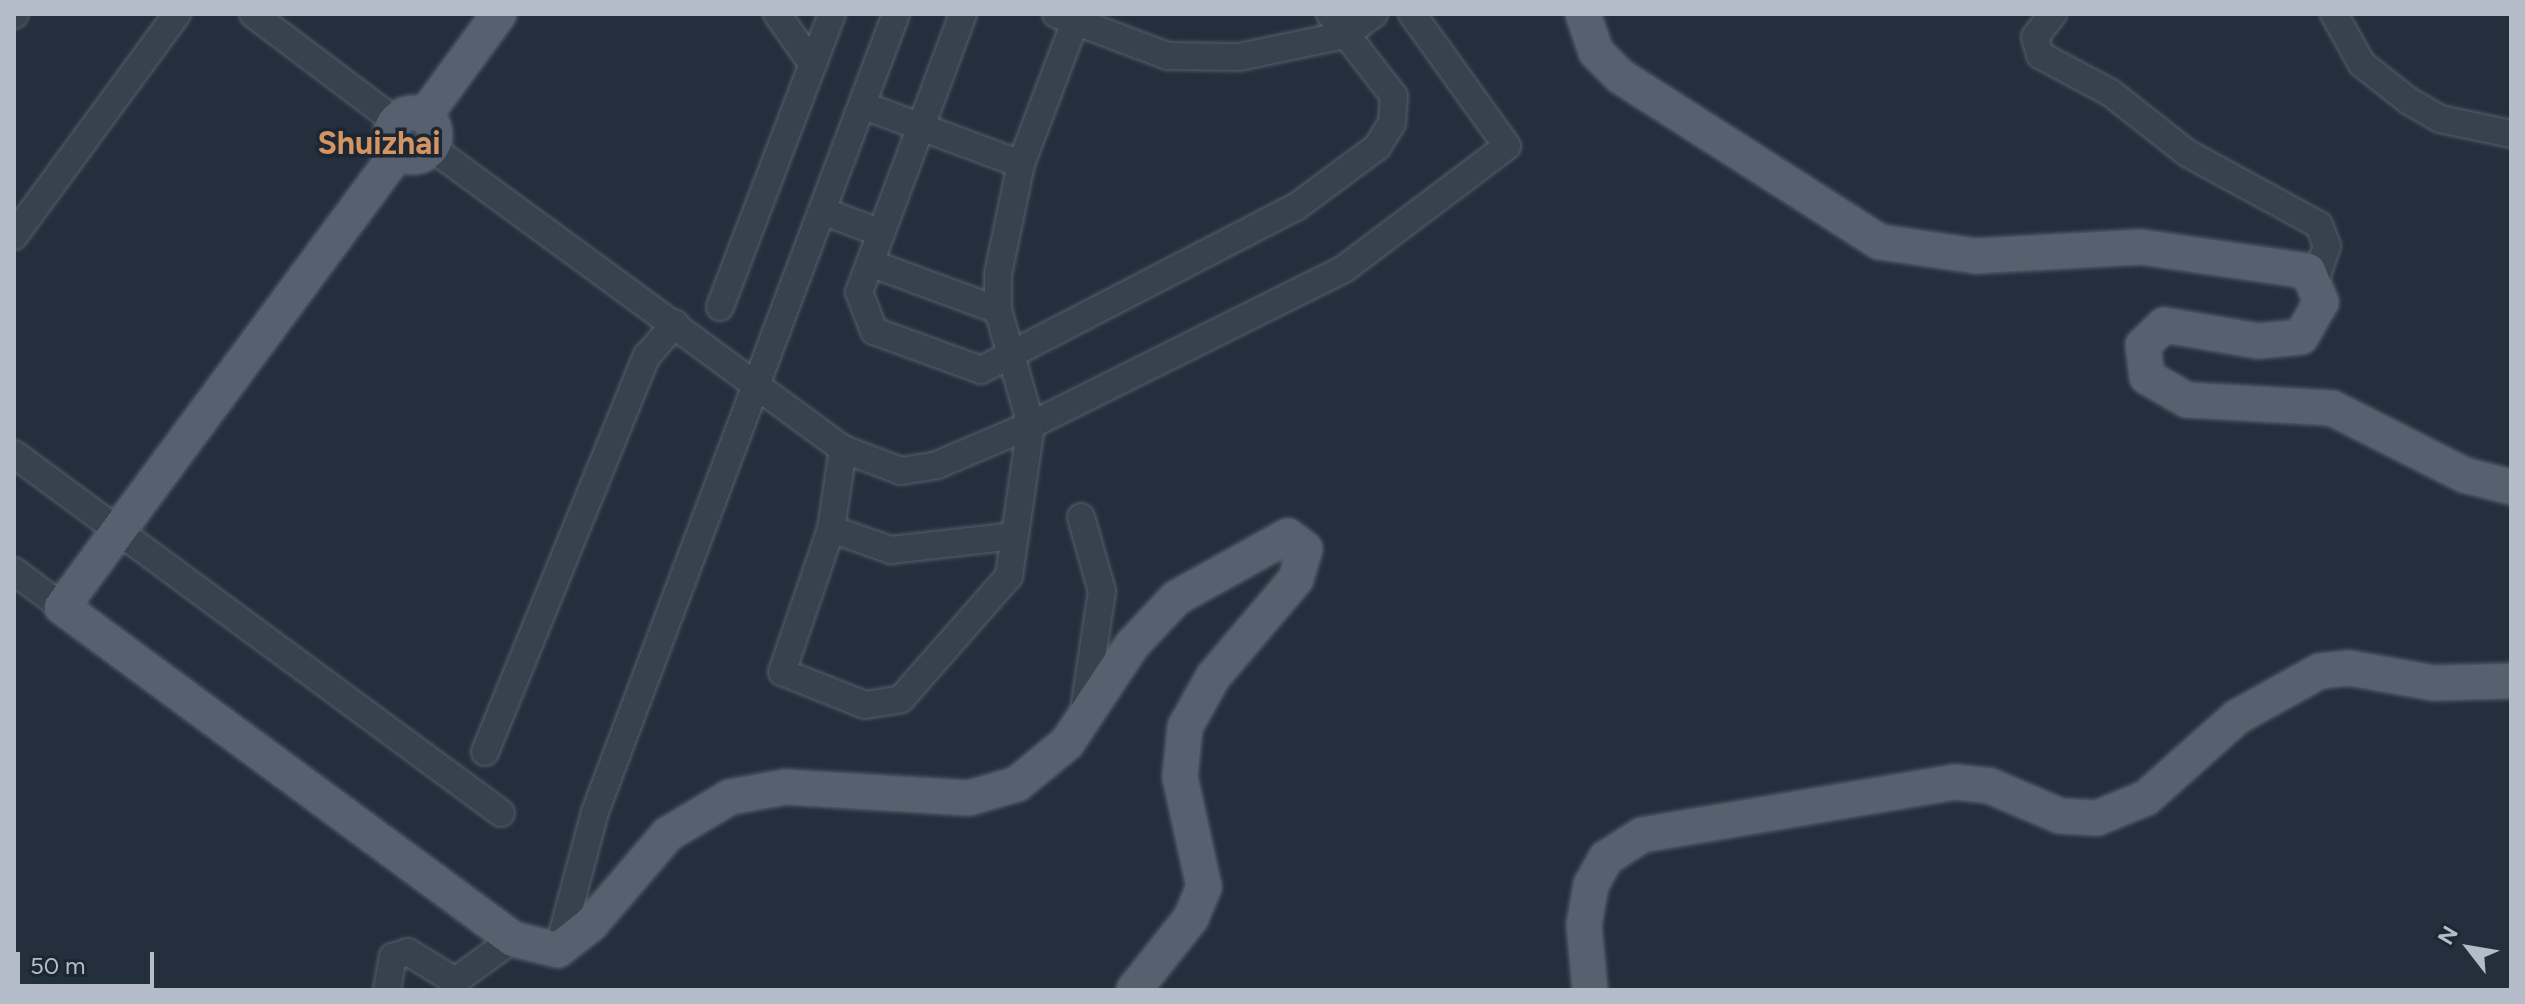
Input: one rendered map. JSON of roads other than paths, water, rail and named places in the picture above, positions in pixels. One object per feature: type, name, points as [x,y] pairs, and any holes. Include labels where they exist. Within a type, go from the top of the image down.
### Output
[{"type":"main road","points":[[499,14],[62,607],[513,939],[558,950],[591,924],[668,834],[713,804],[785,787],[992,795],[1043,766],[1082,723],[1132,645],[1176,598],[1280,536],[1302,543],[1305,558],[1296,579],[1190,715],[1180,777],[1204,887],[1191,918],[1134,990]]},
{"type":"main road","points":[[1583,14],[1596,52],[1620,76],[1880,242],[1976,256],[2141,247],[2278,261],[2316,278],[2319,311],[2301,337],[2258,341],[2164,325],[2143,345],[2147,377],[2187,400],[2332,408],[2464,475],[2511,487]]},
{"type":"main road","points":[[1590,990],[1584,925],[1591,885],[1606,858],[1642,835],[1954,782],[1990,786],[2060,816],[2108,817],[2146,798],[2237,717],[2303,677],[2349,668],[2434,683],[2511,681]]},
{"type":"street","points":[[14,236],[177,14]]},
{"type":"street","points":[[253,14],[843,449],[901,471],[937,465],[1031,425],[1344,269],[1507,146],[1412,14]]},
{"type":"street","points":[[777,14],[813,65]]},
{"type":"street","points":[[720,307],[832,14]]},
{"type":"street","points":[[558,950],[595,812],[896,14]]},
{"type":"street","points":[[963,14],[859,292],[874,331],[981,370],[1296,207],[1377,147],[1392,123],[1394,96],[1338,24]]},
{"type":"street","points":[[843,449],[831,529],[782,672],[865,705],[901,699],[1009,576],[1031,425],[998,310],[1021,164],[1070,16],[1168,56],[1239,57],[1374,14]]},
{"type":"street","points":[[2053,14],[2035,37],[2040,55],[2111,93],[2187,153],[2319,225],[2327,246],[2316,278]]},
{"type":"street","points":[[2334,14],[2362,64],[2409,101],[2448,121],[2511,134]]},
{"type":"street","points":[[862,105],[1021,164]]},
{"type":"street","points":[[822,211],[881,233]]},
{"type":"street","points":[[870,263],[998,310]]},
{"type":"street","points":[[485,752],[647,356],[675,324]]},
{"type":"street","points":[[14,454],[501,813]]},
{"type":"street","points":[[1081,517],[1102,591],[1082,723]]},
{"type":"street","points":[[831,529],[891,550],[1014,536]]},
{"type":"street","points":[[14,571],[62,607]]},
{"type":"street","points":[[387,990],[393,957],[408,952],[455,981],[513,939]]},
{"type":"district","name":"Shuizhai","points":[[379,143]]}]
